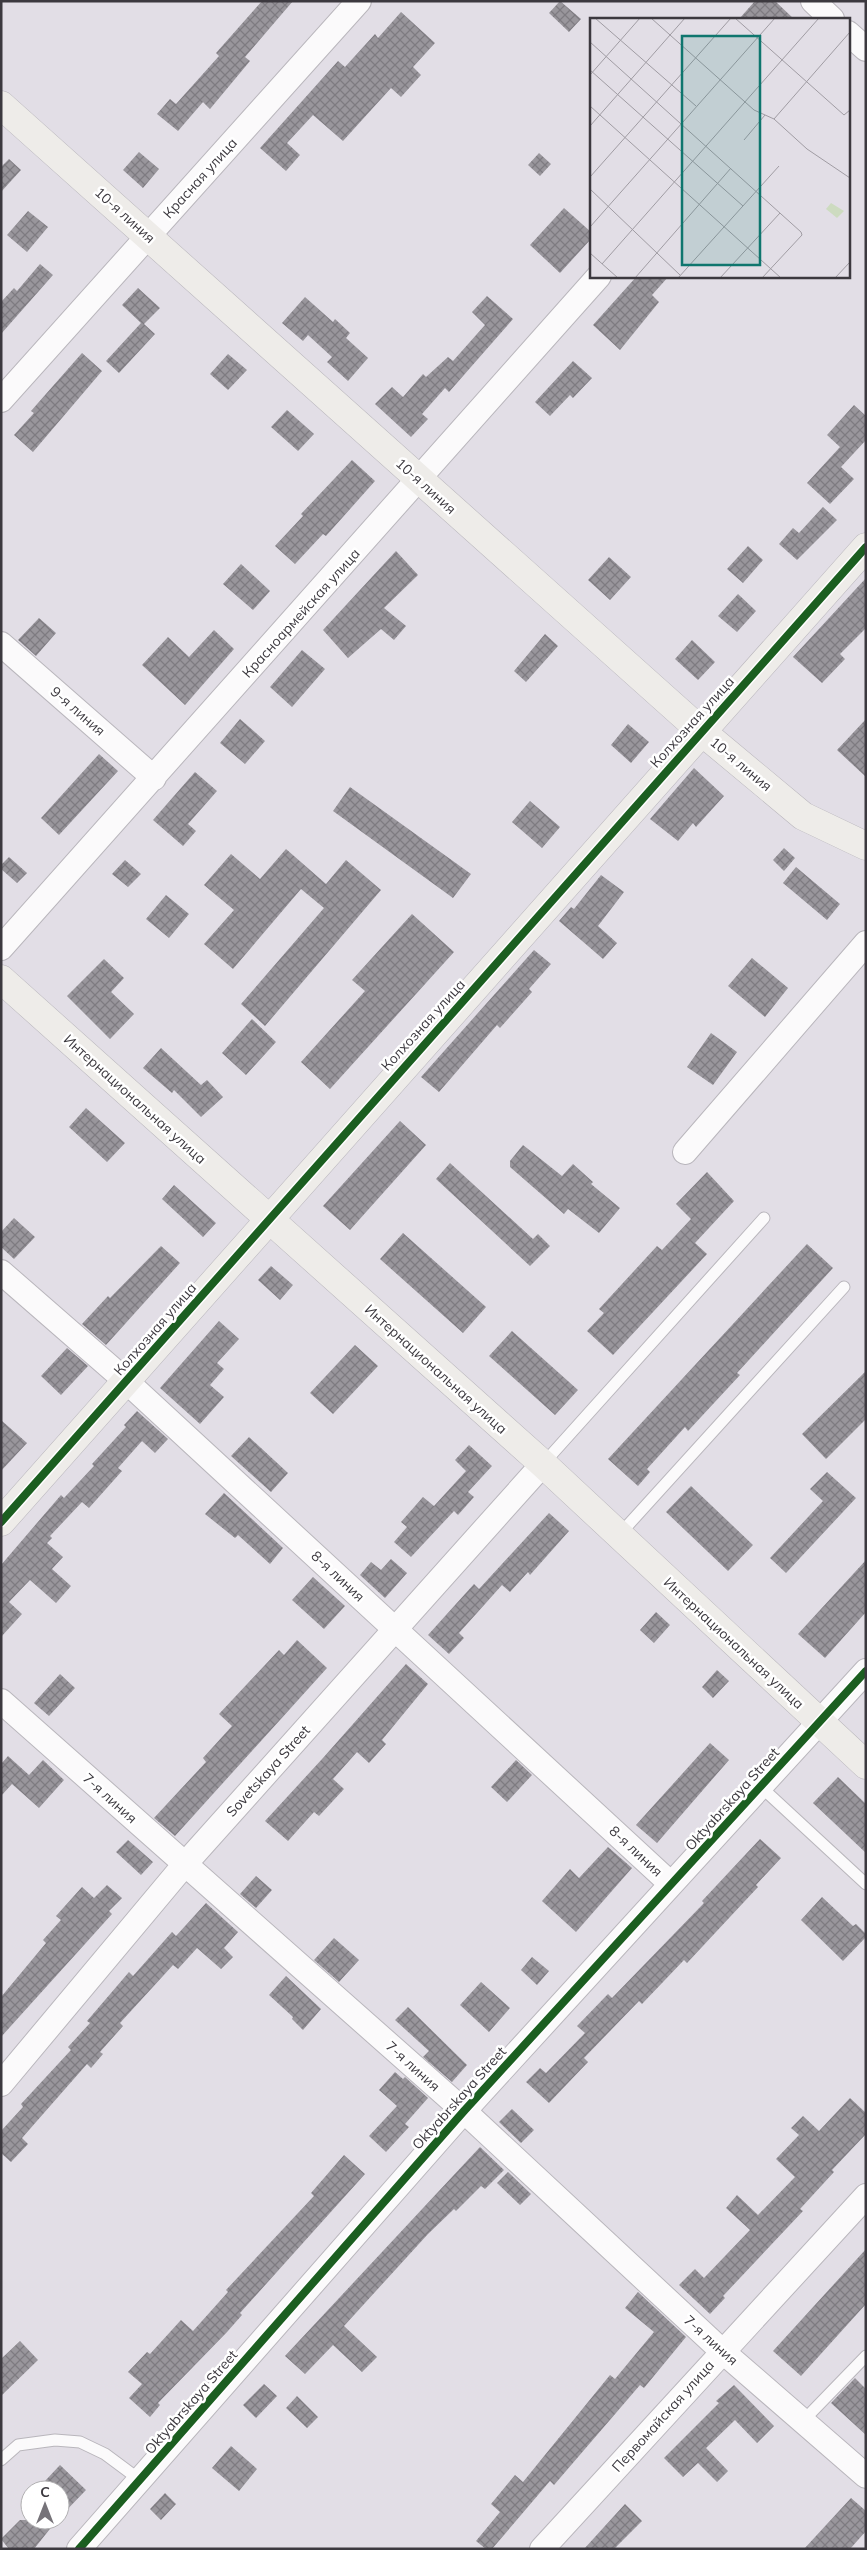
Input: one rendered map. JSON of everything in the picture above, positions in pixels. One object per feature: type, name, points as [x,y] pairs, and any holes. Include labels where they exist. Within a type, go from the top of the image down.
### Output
[{"type":"street","name":"Красная улица","points":[[1,400],[359,1]]},
{"type":"street","points":[[850,35],[866,49]]},
{"type":"street","name":"10-я линия","points":[[1,105],[701,731],[803,816],[866,846]]},
{"type":"street","name":"Красноармейская улица","points":[[1,948],[420,481],[597,278]]},
{"type":"street","name":"Колхозная улица","points":[[1,1522],[268,1218],[866,547]]},
{"type":"street","name":"9-я линия","points":[[1,644],[154,778]]},
{"type":"street","points":[[686,1152],[866,943]]},
{"type":"street","name":"Интернациональная улица","points":[[1,979],[543,1464],[866,1765]]},
{"type":"street","name":"8-я линия","points":[[1,1272],[126,1381],[672,1884]]},
{"type":"street","name":"Sovetskaya Street","points":[[1,2084],[185,1864],[543,1464]]},
{"type":"street","name":"Oktyabrskaya Street","points":[[78,2549],[464,2111],[866,1671]]},
{"type":"street","name":"7-я линия","points":[[1,1701],[464,2111],[722,2351],[866,2476]]},
{"type":"street","name":"Первомайская улица","points":[[542,2549],[866,2196]]},
{"type":"lane","points":[[543,1464],[764,1218]]},
{"type":"lane","points":[[619,1535],[844,1287]]},
{"type":"lane","points":[[760,1786],[866,1884]]},
{"type":"lane","points":[[803,2421],[866,2357]]},
{"type":"lane","points":[[1,2460],[18,2445],[55,2440],[80,2442],[105,2454],[140,2480]]},
{"type":"building","points":[[262,1],[293,1],[245,57],[250,61],[210,109],[203,102],[178,131],[157,114],[170,99],[176,104],[219,56],[216,53]]},
{"type":"building","points":[[560,1],[581,19],[569,32],[549,13]]},
{"type":"building","points":[[755,1],[775,1],[793,18],[740,18]]},
{"type":"building","points":[[401,12],[435,43],[413,67],[421,75],[401,97],[391,88],[343,141],[313,115],[287,143],[300,155],[286,171],[260,148],[338,61],[345,67],[375,34],[378,38]]},
{"type":"building","points":[[139,152],[159,169],[143,188],[123,170]]},
{"type":"building","points":[[539,153],[551,164],[540,176],[528,165]]},
{"type":"building","points":[[9,159],[21,170],[1,192],[1,167]]},
{"type":"building","points":[[564,208],[590,231],[590,240],[560,273],[530,245]]},
{"type":"building","points":[[28,211],[48,227],[27,252],[7,235]]},
{"type":"building","points":[[40,264],[53,275],[1,334],[1,302],[14,288],[17,291]]},
{"type":"building","points":[[635,278],[667,278],[652,295],[659,302],[620,350],[593,325]]},
{"type":"building","points":[[138,288],[160,308],[144,324],[155,334],[119,373],[106,361],[141,323],[122,305]]},
{"type":"building","points":[[487,296],[513,319],[449,392],[445,388],[422,414],[428,419],[411,437],[375,404],[392,387],[403,397],[423,374],[426,377],[448,357],[453,361],[485,325],[472,312]]},
{"type":"building","points":[[305,297],[333,322],[335,319],[350,333],[346,338],[368,358],[348,381],[327,362],[332,357],[308,335],[303,341],[282,323]]},
{"type":"building","points":[[82,353],[102,371],[33,452],[14,435],[34,413],[31,411]]},
{"type":"building","points":[[228,354],[247,370],[228,390],[210,374]]},
{"type":"building","points":[[573,361],[592,378],[573,398],[570,395],[550,416],[535,402]]},
{"type":"building","points":[[854,405],[866,416],[866,440],[841,467],[854,479],[830,504],[807,483],[840,447],[827,435]]},
{"type":"building","points":[[287,410],[314,434],[298,451],[271,427]]},
{"type":"building","points":[[352,460],[375,481],[326,536],[323,534],[295,564],[275,546],[303,516],[301,514]]},
{"type":"building","points":[[823,507],[837,520],[797,560],[779,544],[793,528],[799,533]]},
{"type":"building","points":[[748,546],[763,560],[743,583],[727,569]]},
{"type":"building","points":[[396,551],[418,575],[384,608],[406,626],[394,640],[381,629],[348,658],[323,630]]},
{"type":"building","points":[[609,557],[631,577],[610,600],[588,580]]},
{"type":"building","points":[[241,564],[270,591],[253,610],[223,584]]},
{"type":"building","points":[[866,578],[866,628],[840,654],[845,659],[822,683],[793,657]]},
{"type":"building","points":[[738,594],[756,611],[737,632],[718,616]]},
{"type":"building","points":[[39,618],[56,633],[36,656],[18,640]]},
{"type":"building","points":[[214,630],[234,649],[185,705],[142,665],[168,637],[189,657]]},
{"type":"building","points":[[545,634],[558,646],[526,682],[514,671]]},
{"type":"building","points":[[692,640],[715,662],[698,680],[675,659]]},
{"type":"building","points":[[302,650],[325,669],[292,707],[270,687]]},
{"type":"building","points":[[240,719],[265,741],[245,764],[220,743]]},
{"type":"building","points":[[866,719],[866,777],[837,750]]},
{"type":"building","points":[[628,724],[649,742],[631,763],[611,745]]},
{"type":"building","points":[[99,754],[118,771],[59,835],[41,818]]},
{"type":"building","points":[[694,768],[724,796],[696,827],[693,823],[678,841],[650,819]]},
{"type":"building","points":[[195,772],[217,791],[188,824],[196,831],[183,846],[153,820]]},
{"type":"building","points":[[350,787],[471,874],[453,898],[333,811]]},
{"type":"building","points":[[530,801],[560,827],[542,848],[512,822]]},
{"type":"building","points":[[784,848],[795,858],[784,871],[773,860]]},
{"type":"building","points":[[286,849],[326,884],[346,860],[381,890],[265,1026],[241,1004],[324,908],[301,889],[233,969],[204,944],[234,910],[204,885],[231,854],[260,879]]},
{"type":"building","points":[[9,857],[27,873],[17,883],[1,869],[1,865]]},
{"type":"building","points":[[125,860],[141,874],[128,887],[112,874]]},
{"type":"building","points":[[796,867],[840,904],[827,920],[783,883]]},
{"type":"building","points":[[601,875],[624,892],[598,926],[617,943],[603,959],[559,921],[571,907],[574,909]]},
{"type":"building","points":[[166,895],[189,914],[169,938],[146,919]]},
{"type":"building","points":[[412,914],[454,952],[330,1089],[301,1062],[365,991],[352,980]]},
{"type":"building","points":[[534,950],[551,964],[529,989],[532,992],[500,1028],[497,1025],[439,1092],[421,1077]]},
{"type":"building","points":[[752,958],[788,988],[765,1017],[728,986]]},
{"type":"building","points":[[104,959],[124,978],[111,992],[134,1014],[110,1039],[67,996]]},
{"type":"building","points":[[252,1019],[276,1042],[246,1075],[222,1053]]},
{"type":"building","points":[[711,1033],[737,1052],[713,1085],[687,1067]]},
{"type":"building","points":[[161,1048],[201,1085],[207,1080],[223,1097],[201,1117],[174,1090],[172,1093],[143,1068]]},
{"type":"building","points":[[86,1108],[125,1143],[107,1162],[69,1127]]},
{"type":"building","points":[[400,1121],[426,1145],[350,1230],[323,1206]]},
{"type":"building","points":[[523,1145],[562,1176],[573,1164],[593,1182],[591,1184],[620,1208],[599,1233],[568,1209],[564,1214],[510,1167],[510,1161]]},
{"type":"building","points":[[450,1163],[533,1239],[538,1234],[550,1246],[530,1266],[436,1179]]},
{"type":"building","points":[[707,1172],[734,1201],[695,1243],[707,1254],[613,1355],[587,1331],[604,1313],[599,1309],[657,1246],[662,1250],[691,1219],[676,1204]]},
{"type":"building","points":[[174,1185],[216,1223],[203,1237],[162,1199]]},
{"type":"building","points":[[14,1218],[35,1237],[14,1259],[1,1247],[1,1232]]},
{"type":"building","points":[[403,1233],[486,1307],[463,1333],[380,1259]]},
{"type":"building","points":[[807,1244],[833,1268],[737,1373],[740,1375],[688,1431],[685,1427],[647,1469],[650,1472],[638,1486],[608,1459]]},
{"type":"building","points":[[161,1246],[180,1263],[106,1345],[82,1324],[108,1296],[110,1298]]},
{"type":"building","points":[[271,1266],[293,1285],[280,1300],[258,1280]]},
{"type":"building","points":[[219,1321],[239,1339],[217,1363],[224,1369],[210,1385],[224,1397],[200,1424],[160,1388]]},
{"type":"building","points":[[512,1331],[578,1390],[555,1415],[489,1356]]},
{"type":"building","points":[[355,1345],[378,1366],[333,1414],[310,1393]]},
{"type":"building","points":[[67,1348],[88,1366],[61,1395],[41,1376]]},
{"type":"building","points":[[866,1371],[866,1419],[826,1459],[802,1434]]},
{"type":"building","points":[[137,1411],[168,1439],[155,1453],[142,1441],[118,1468],[122,1471],[89,1508],[82,1502],[50,1536],[52,1538],[47,1543],[63,1557],[52,1569],[71,1586],[56,1603],[30,1580],[9,1602],[22,1614],[1,1637],[1,1565],[61,1495],[64,1498],[94,1466],[92,1464],[126,1427],[124,1425]]},
{"type":"building","points":[[1,1420],[27,1443],[1,1471]]},
{"type":"building","points":[[249,1437],[288,1473],[271,1492],[231,1456]]},
{"type":"building","points":[[469,1445],[492,1466],[468,1492],[474,1497],[458,1515],[454,1511],[411,1557],[394,1542],[407,1527],[401,1522],[423,1497],[434,1506],[466,1471],[455,1460]]},
{"type":"building","points":[[827,1472],[856,1498],[786,1573],[770,1558],[823,1501],[810,1489]]},
{"type":"building","points":[[691,1486],[753,1545],[728,1571],[666,1512]]},
{"type":"building","points":[[224,1493],[283,1548],[270,1564],[238,1535],[235,1538],[205,1514]]},
{"type":"building","points":[[549,1513],[569,1531],[530,1575],[528,1572],[510,1592],[502,1585],[459,1633],[464,1638],[449,1654],[428,1635],[474,1584],[479,1589]]},
{"type":"building","points":[[391,1559],[407,1573],[385,1598],[360,1575],[371,1562],[381,1570]]},
{"type":"building","points":[[866,1560],[866,1612],[825,1658],[798,1634]]},
{"type":"building","points":[[313,1577],[345,1606],[324,1629],[292,1600]]},
{"type":"building","points":[[656,1612],[670,1625],[654,1643],[640,1630]]},
{"type":"building","points":[[297,1640],[327,1668],[175,1836],[154,1818],[206,1762],[203,1758],[232,1726],[219,1714],[279,1650],[284,1655]]},
{"type":"building","points":[[406,1664],[428,1684],[382,1740],[386,1744],[369,1763],[357,1752],[333,1779],[344,1789],[319,1816],[314,1812],[288,1841],[265,1821]]},
{"type":"building","points":[[717,1670],[729,1681],[713,1698],[702,1687]]},
{"type":"building","points":[[60,1674],[75,1688],[49,1716],[34,1703]]},
{"type":"building","points":[[710,1743],[729,1760],[657,1843],[636,1825]]},
{"type":"building","points":[[8,1756],[29,1775],[43,1760],[64,1780],[39,1808],[12,1784],[1,1796],[1,1764]]},
{"type":"building","points":[[516,1760],[532,1775],[507,1802],[491,1787]]},
{"type":"building","points":[[838,1777],[866,1804],[866,1853],[813,1803]]},
{"type":"building","points":[[760,1839],[781,1858],[756,1885],[758,1887],[687,1963],[684,1960],[642,2004],[639,2001],[584,2058],[588,2062],[549,2103],[526,2082],[540,2068],[546,2073],[585,2033],[577,2026],[608,1994],[612,1998],[704,1903],[702,1901]]},
{"type":"building","points":[[128,1840],[153,1862],[141,1875],[116,1852]]},
{"type":"building","points":[[608,1847],[632,1868],[576,1932],[542,1901],[570,1869],[579,1878]]},
{"type":"building","points":[[256,1876],[272,1890],[256,1908],[240,1894]]},
{"type":"building","points":[[107,1885],[122,1898],[109,1911],[112,1914],[1,2037],[1,1997],[46,1943],[43,1940],[61,1920],[56,1916],[82,1887],[94,1898]]},
{"type":"building","points":[[822,1897],[853,1926],[856,1924],[866,1934],[866,1937],[843,1961],[801,1920]]},
{"type":"building","points":[[206,1903],[238,1932],[224,1948],[233,1957],[221,1969],[197,1948],[178,1969],[173,1965],[120,2023],[123,2026],[100,2052],[103,2054],[91,2068],[87,2064],[22,2138],[28,2144],[11,2162],[1,2153],[1,2131],[23,2107],[21,2104],[71,2050],[68,2047],[90,2023],[87,2021],[129,1972],[133,1976],[172,1932],[176,1936]]},
{"type":"building","points":[[334,1938],[359,1960],[339,1982],[314,1960]]},
{"type":"building","points":[[532,1957],[549,1971],[537,1985],[521,1970]]},
{"type":"building","points":[[286,1976],[321,2009],[303,2030],[292,2019],[293,2017],[269,1995]]},
{"type":"building","points":[[481,1982],[510,2008],[489,2032],[460,2005]]},
{"type":"building","points":[[408,2007],[467,2065],[452,2082],[423,2057],[429,2051],[395,2020]]},
{"type":"building","points":[[395,2072],[403,2079],[405,2077],[428,2098],[405,2124],[409,2127],[386,2152],[369,2136],[397,2106],[379,2090]]},
{"type":"building","points":[[850,2098],[866,2113],[866,2134],[832,2170],[834,2172],[800,2209],[803,2211],[723,2296],[725,2298],[710,2314],[679,2285],[695,2269],[704,2278],[750,2230],[726,2208],[737,2195],[758,2215],[795,2177],[776,2159],[799,2135],[791,2128],[803,2116],[819,2131]]},
{"type":"building","points":[[512,2109],[534,2130],[521,2143],[499,2122]]},
{"type":"building","points":[[480,2147],[504,2170],[485,2189],[481,2186],[456,2211],[454,2209],[428,2234],[344,2326],[377,2357],[362,2372],[333,2345],[305,2374],[285,2356]]},
{"type":"building","points":[[344,2155],[365,2174],[240,2313],[242,2315],[227,2332],[158,2403],[160,2405],[150,2417],[129,2398],[142,2384],[128,2372],[147,2352],[150,2354],[181,2320],[193,2331],[228,2292],[226,2290],[314,2196],[311,2193]]},
{"type":"building","points":[[508,2172],[531,2194],[520,2205],[497,2183]]},
{"type":"building","points":[[866,2249],[866,2304],[801,2376],[773,2351]]},
{"type":"building","points":[[638,2292],[686,2337],[644,2388],[640,2385],[554,2485],[550,2481],[492,2549],[486,2549],[476,2541],[500,2512],[491,2504],[515,2475],[523,2482],[610,2375],[615,2379],[654,2332],[625,2308]]},
{"type":"building","points":[[20,2341],[38,2360],[1,2396],[1,2359]]},
{"type":"building","points":[[855,2378],[866,2389],[866,2435],[831,2403]]},
{"type":"building","points":[[264,2384],[277,2396],[256,2418],[243,2405]]},
{"type":"building","points":[[734,2385],[774,2426],[757,2443],[735,2420],[706,2448],[728,2471],[717,2482],[698,2463],[683,2477],[664,2458],[719,2403],[716,2401]]},
{"type":"building","points":[[297,2396],[318,2417],[307,2428],[286,2408]]},
{"type":"building","points":[[231,2446],[257,2469],[239,2491],[212,2468]]},
{"type":"building","points":[[60,2465],[86,2490],[70,2507],[70,2480],[46,2480]]},
{"type":"building","points":[[165,2493],[176,2504],[161,2520],[150,2509]]},
{"type":"building","points":[[851,2498],[866,2511],[866,2531],[850,2549],[804,2549]]},
{"type":"building","points":[[625,2504],[642,2521],[614,2549],[584,2549]]},
{"type":"building","points":[[20,2520],[20,2530],[49,2530],[34,2549],[9,2549],[1,2539]]},
{"type":"cycle path","points":[[1,1522],[866,547]]},
{"type":"cycle path","points":[[79,2549],[464,2111],[866,1671]]}]
